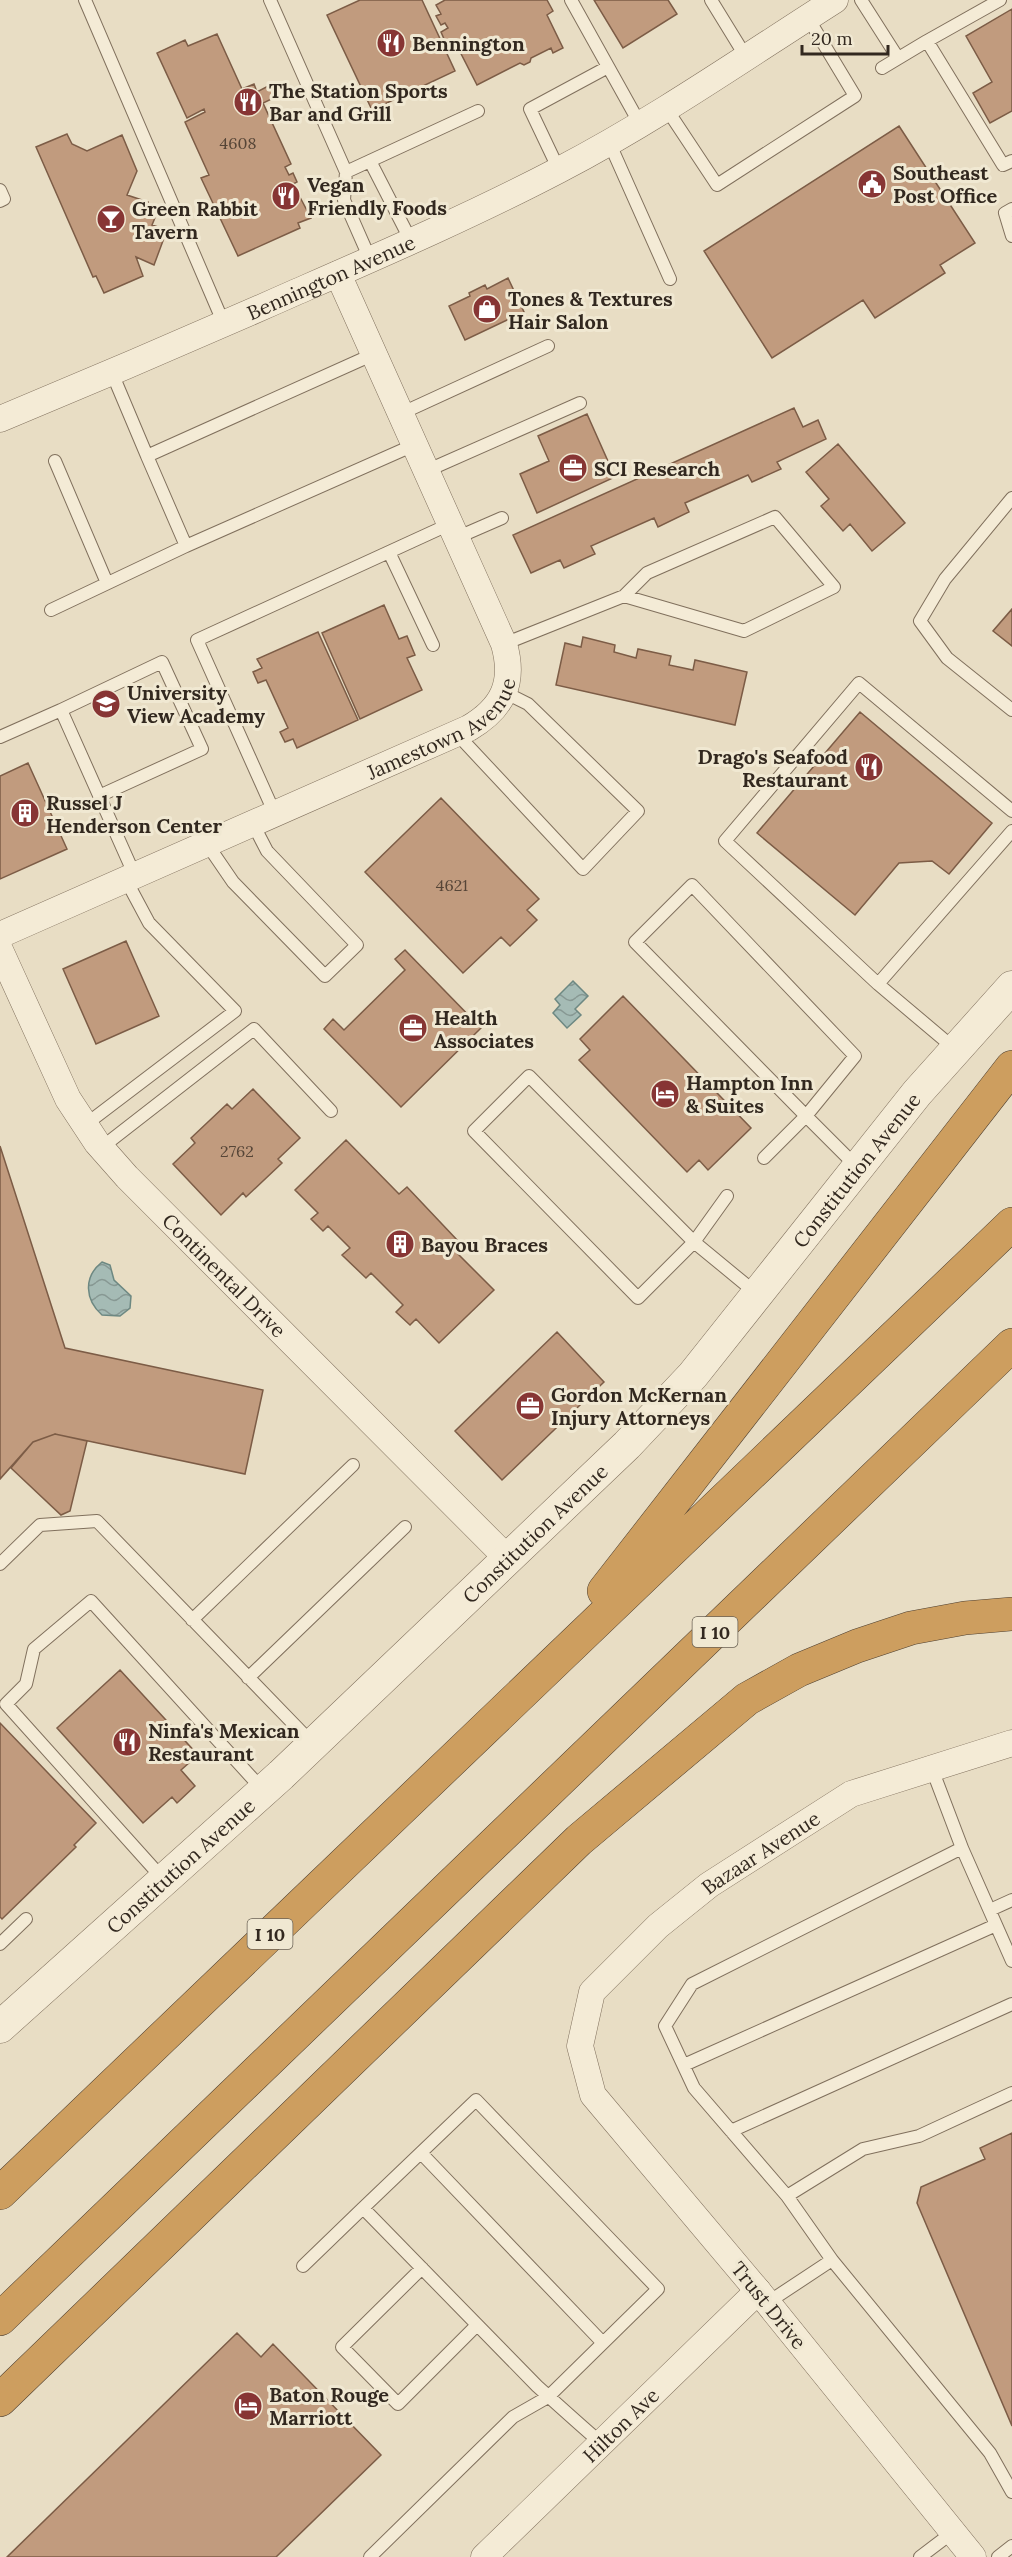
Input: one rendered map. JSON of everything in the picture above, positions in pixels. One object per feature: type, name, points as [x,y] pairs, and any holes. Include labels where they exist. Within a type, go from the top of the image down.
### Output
[{"type":"highway","points":[[540,1676],[1012,1067]]},
{"type":"highway","name":"I 10","points":[[0,2193],[1012,1224]]},
{"type":"highway","name":"I 10","points":[[0,2319],[1012,1345]]},
{"type":"highway","points":[[0,2400],[579,1840],[747,1699],[799,1670],[856,1646],[910,1628],[965,1618],[1012,1614]]},
{"type":"street","name":"Bennington Avenue","points":[[0,419],[112,373],[338,274],[559,170],[640,124],[836,0]]},
{"type":"street","name":"Jamestown Avenue","points":[[0,935],[456,733],[486,716],[500,701],[508,676],[508,660],[504,644],[338,274]]},
{"type":"street","name":"Continental Drive","points":[[0,950],[69,1099],[101,1148],[127,1177],[507,1558]]},
{"type":"street","name":"Constitution Avenue","points":[[0,2027],[314,1745],[627,1445],[693,1375],[955,1049],[1012,987]]},
{"type":"street","name":"Bazaar Avenue","points":[[580,2046],[592,1992],[658,1926],[709,1885],[851,1794],[1012,1743]]},
{"type":"street","name":"Trust Drive","points":[[580,2046],[593,2095],[763,2297],[973,2557]]},
{"type":"street","name":"Hilton Ave","points":[[484,2557],[601,2443],[763,2297]]},
{"type":"lane","points":[[85,0],[224,324]]},
{"type":"lane","points":[[270,0],[346,172],[344,200],[370,259]]},
{"type":"lane","points":[[571,0],[640,124]]},
{"type":"lane","points":[[711,0],[746,57]]},
{"type":"lane","points":[[861,0],[898,58]]},
{"type":"lane","points":[[882,68],[981,5],[1000,0]]},
{"type":"lane","points":[[666,108],[717,185],[855,96],[808,18]]},
{"type":"lane","points":[[927,41],[1003,165],[1012,161]]},
{"type":"lane","points":[[559,170],[530,109],[608,67]]},
{"type":"lane","points":[[346,172],[478,111]]},
{"type":"lane","points":[[609,142],[670,279]]},
{"type":"lane","points":[[370,161],[411,241]]},
{"type":"lane","points":[[0,190],[4,199],[0,201]]},
{"type":"lane","points":[[1012,209],[1005,213],[1012,236]]},
{"type":"lane","points":[[400,414],[548,346]]},
{"type":"lane","points":[[147,456],[374,354]]},
{"type":"lane","points":[[112,373],[186,546]]},
{"type":"lane","points":[[426,471],[580,403]]},
{"type":"lane","points":[[51,610],[186,546],[414,445]]},
{"type":"lane","points":[[55,461],[107,583]]},
{"type":"lane","points":[[1012,498],[945,579],[920,621],[947,658],[1012,710]]},
{"type":"lane","points":[[504,644],[624,596],[647,573],[775,517],[834,587],[744,631],[624,596]]},
{"type":"lane","points":[[207,844],[233,882],[325,976],[357,945],[267,851],[264,819],[197,640],[389,552],[502,518]]},
{"type":"lane","points":[[389,552],[433,645]]},
{"type":"lane","points":[[0,737],[162,662],[202,749],[99,796]]},
{"type":"lane","points":[[955,1049],[878,984],[725,841],[859,683],[1012,811]]},
{"type":"lane","points":[[456,733],[583,869],[638,811],[528,704],[504,692]]},
{"type":"lane","points":[[61,710],[99,796],[148,923],[235,1011],[85,1125]]},
{"type":"lane","points":[[878,984],[1012,831]]},
{"type":"lane","points":[[764,1158],[806,1116],[855,1056],[692,885],[635,942],[806,1116],[858,1167]]},
{"type":"lane","points":[[101,1148],[254,1029],[331,1111]]},
{"type":"lane","points":[[727,1196],[694,1242],[638,1298],[474,1131],[529,1076],[694,1242],[757,1294]]},
{"type":"lane","points":[[192,1620],[353,1465]]},
{"type":"lane","points":[[0,1564],[40,1525],[96,1521],[314,1745]]},
{"type":"lane","points":[[248,1678],[405,1527]]},
{"type":"lane","points":[[164,1880],[6,1704],[26,1684],[34,1649],[91,1601],[264,1791]]},
{"type":"lane","points":[[932,1769],[963,1848],[1012,1960]]},
{"type":"lane","points":[[963,1848],[692,1984],[665,2026],[694,2088],[787,2196],[832,2260],[990,2453],[1012,2492]]},
{"type":"lane","points":[[990,1910],[1012,1900]]},
{"type":"lane","points":[[0,1944],[26,1919]]},
{"type":"lane","points":[[684,2065],[996,1925]]},
{"type":"lane","points":[[731,2131],[1012,2004]]},
{"type":"lane","points":[[787,2196],[863,2149],[919,2136],[1012,2093]]},
{"type":"lane","points":[[303,2265],[476,2100],[658,2289],[548,2397],[513,2417],[370,2557]]},
{"type":"lane","points":[[421,2153],[603,2343]]},
{"type":"lane","points":[[363,2208],[548,2397],[601,2443]]},
{"type":"lane","points":[[763,2297],[832,2260]]},
{"type":"lane","points":[[422,2268],[342,2347],[398,2404],[477,2325]]},
{"type":"lane","points":[[920,2557],[953,2532]]},
{"type":"lane","points":[[998,2557],[1012,2546]]},
{"type":"water","points":[[573,981],[588,996],[575,1009],[581,1015],[567,1028],[553,1013],[560,1005],[555,999]]},
{"type":"water","points":[[102,1262],[110,1265],[114,1280],[131,1296],[130,1308],[120,1316],[102,1315],[96,1309],[90,1296],[89,1281]]},
{"type":"building","name":"Bennington","points":[[360,0],[422,0],[455,71],[372,110],[327,15]]},
{"type":"building","points":[[445,0],[547,0],[553,11],[547,15],[563,48],[553,53],[551,48],[531,58],[530,62],[524,65],[520,63],[477,85],[456,44],[448,48],[441,32],[448,28],[445,23],[441,25],[436,16],[441,14],[436,5]]},
{"type":"building","points":[[594,0],[668,0],[677,14],[623,48]]},
{"type":"building","points":[[1012,9],[1012,111],[990,123],[973,93],[992,82],[966,36]]},
{"type":"building","points":[[217,34],[242,89],[254,84],[257,92],[272,84],[278,96],[263,103],[291,164],[285,167],[289,175],[293,173],[297,182],[293,184],[311,218],[298,223],[300,228],[238,256],[201,178],[209,175],[185,122],[205,112],[204,109],[187,118],[157,53],[185,40],[188,46]]},
{"type":"building","name":"Southeast Post Office","points":[[899,126],[975,243],[940,265],[945,273],[875,318],[863,300],[772,358],[704,251]]},
{"type":"building","name":"Green Rabbit Tavern","points":[[67,134],[72,144],[87,151],[122,135],[137,171],[127,195],[148,202],[146,208],[157,213],[152,225],[167,230],[154,265],[136,257],[143,276],[104,293],[96,276],[93,277],[36,147]]},
{"type":"building","name":"Tones & Textures Hair Salon","points":[[508,278],[524,312],[465,340],[449,306],[470,296],[469,293],[485,285],[487,289]]},
{"type":"building","points":[[794,408],[803,427],[818,420],[826,439],[777,462],[781,469],[752,482],[748,475],[685,503],[689,512],[658,527],[654,518],[591,546],[595,554],[564,568],[560,560],[531,573],[513,535]]},
{"type":"building","name":"SCI Research","points":[[587,414],[615,477],[537,513],[520,474],[549,461],[538,436]]},
{"type":"building","points":[[838,444],[905,523],[872,551],[850,524],[843,531],[821,506],[829,499],[806,472]]},
{"type":"building","points":[[384,605],[399,639],[407,636],[415,655],[407,658],[422,690],[360,719],[322,633]]},
{"type":"building","points":[[1012,609],[1012,646],[993,631]]},
{"type":"building","points":[[318,632],[358,720],[297,748],[293,739],[285,742],[280,732],[288,728],[266,680],[258,683],[253,672],[262,668],[257,659]]},
{"type":"building","points":[[583,637],[615,645],[614,652],[636,658],[638,649],[671,656],[669,665],[693,670],[695,660],[747,672],[735,725],[556,685],[565,643],[581,647]]},
{"type":"building","name":"Drago's Seafood Restaurant","points":[[860,712],[992,823],[949,874],[932,861],[899,863],[855,915],[757,833]]},
{"type":"building","name":"Russel J Henderson Center","points":[[28,763],[67,849],[0,879],[0,776]]},
{"type":"building","points":[[441,798],[539,899],[527,910],[537,920],[510,946],[501,937],[463,973],[365,872]]},
{"type":"building","points":[[126,941],[159,1016],[96,1044],[63,969]]},
{"type":"building","name":"Health Associates","points":[[405,950],[481,1028],[401,1107],[324,1029],[333,1019],[344,1030],[405,970],[395,959]]},
{"type":"building","name":"Hampton Inn & Suites","points":[[623,996],[751,1128],[708,1170],[699,1160],[687,1172],[579,1060],[590,1050],[580,1039]]},
{"type":"building","points":[[253,1089],[300,1138],[278,1159],[282,1163],[246,1197],[243,1193],[221,1215],[173,1164],[195,1143],[191,1138],[227,1104],[232,1109]]},
{"type":"building","name":"Bayou Braces","points":[[346,1140],[399,1194],[407,1187],[458,1241],[451,1247],[494,1290],[439,1343],[416,1319],[410,1325],[396,1312],[403,1305],[371,1273],[366,1278],[342,1255],[350,1248],[328,1226],[323,1231],[311,1219],[318,1213],[295,1190]]},
{"type":"building","points":[[0,1146],[65,1348],[263,1390],[245,1474],[55,1434],[33,1442],[0,1479]]},
{"type":"building","name":"Gordon McKernan Injury Attorneys","points":[[557,1332],[604,1382],[502,1480],[455,1431]]},
{"type":"building","points":[[55,1434],[87,1441],[70,1511],[61,1515],[11,1468],[33,1442]]},
{"type":"building","name":"Ninfa's Mexican Restaurant","points":[[120,1670],[198,1755],[181,1770],[195,1786],[177,1803],[172,1797],[143,1823],[57,1728]]},
{"type":"building","points":[[0,1723],[96,1823],[74,1845],[76,1847],[2,1919],[0,1917]]},
{"type":"building","points":[[1012,2133],[1012,2426],[917,2203],[921,2187],[985,2159],[980,2148]]},
{"type":"building","name":"Baton Rouge Marriott","points":[[237,2333],[261,2357],[273,2344],[381,2455],[276,2557],[7,2557]]},
{"type":"place","name":"Bennington","points":[[391,43]]},
{"type":"place","name":"The Station Sports Bar and Grill","points":[[248,102]]},
{"type":"place","name":"Southeast Post Office","points":[[872,184]]},
{"type":"place","name":"Vegan Friendly Foods","points":[[286,196]]},
{"type":"place","name":"Green Rabbit Tavern","points":[[111,219]]},
{"type":"place","name":"Tones & Textures Hair Salon","points":[[487,309]]},
{"type":"place","name":"SCI Research","points":[[573,468]]},
{"type":"place","name":"University View Academy","points":[[106,704]]},
{"type":"place","name":"Drago's Seafood Restaurant","points":[[869,767]]},
{"type":"place","name":"Russel J Henderson Center","points":[[25,813]]},
{"type":"place","name":"Health Associates","points":[[413,1028]]},
{"type":"place","name":"Hampton Inn & Suites","points":[[665,1094]]},
{"type":"place","name":"Bayou Braces","points":[[400,1244]]},
{"type":"place","name":"Gordon McKernan Injury Attorneys","points":[[530,1406]]},
{"type":"place","name":"Ninfa's Mexican Restaurant","points":[[127,1742]]},
{"type":"place","name":"Baton Rouge Marriott","points":[[248,2406]]}]
